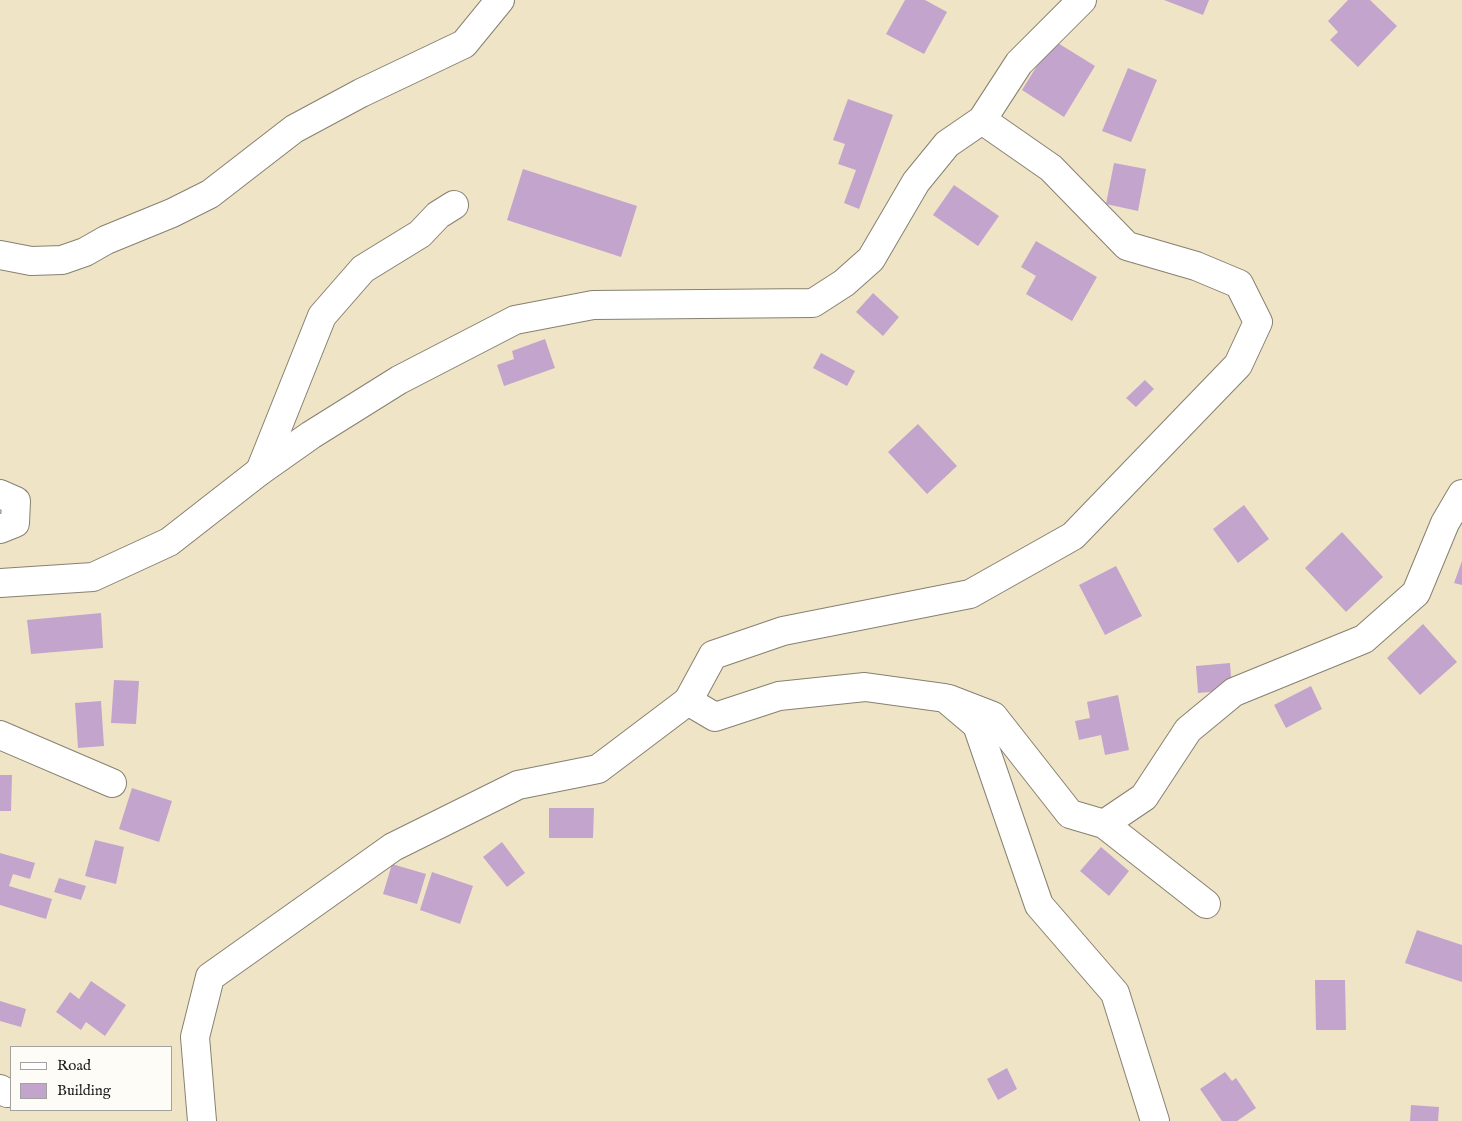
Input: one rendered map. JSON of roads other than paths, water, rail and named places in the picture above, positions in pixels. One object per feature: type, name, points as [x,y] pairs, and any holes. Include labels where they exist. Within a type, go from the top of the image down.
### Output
[{"type":"street","points":[[0,255],[31,261],[62,260],[85,252],[106,240],[172,213],[210,194],[294,129],[361,93],[464,44],[500,0]]},
{"type":"street","points":[[0,583],[93,576],[169,542],[260,471],[311,435],[398,380],[515,320],[593,305],[812,303],[844,283],[871,260],[916,182],[947,144],[982,120],[1019,63],[1082,0]]},
{"type":"street","points":[[202,1121],[196,1037],[210,977],[393,847],[518,785],[598,769],[688,701],[713,655],[783,631],[970,594],[1073,536],[1238,365],[1258,322],[1239,284],[1196,266],[1127,246],[1051,168],[982,120]]},
{"type":"street","points":[[260,471],[322,316],[363,269],[420,234],[438,215],[454,205]]},
{"type":"street","points":[[0,494],[16,501],[15,523],[0,529]]},
{"type":"street","points":[[1104,824],[1144,797],[1188,730],[1234,692],[1364,639],[1416,592],[1445,523],[1462,494]]},
{"type":"street","points":[[688,701],[715,717],[779,696],[865,686],[945,698],[993,716],[1070,814],[1104,824],[1206,904]]},
{"type":"street","points":[[945,698],[977,725],[1039,905],[1115,993],[1155,1121]]},
{"type":"street","points":[[0,735],[112,783]]}]
